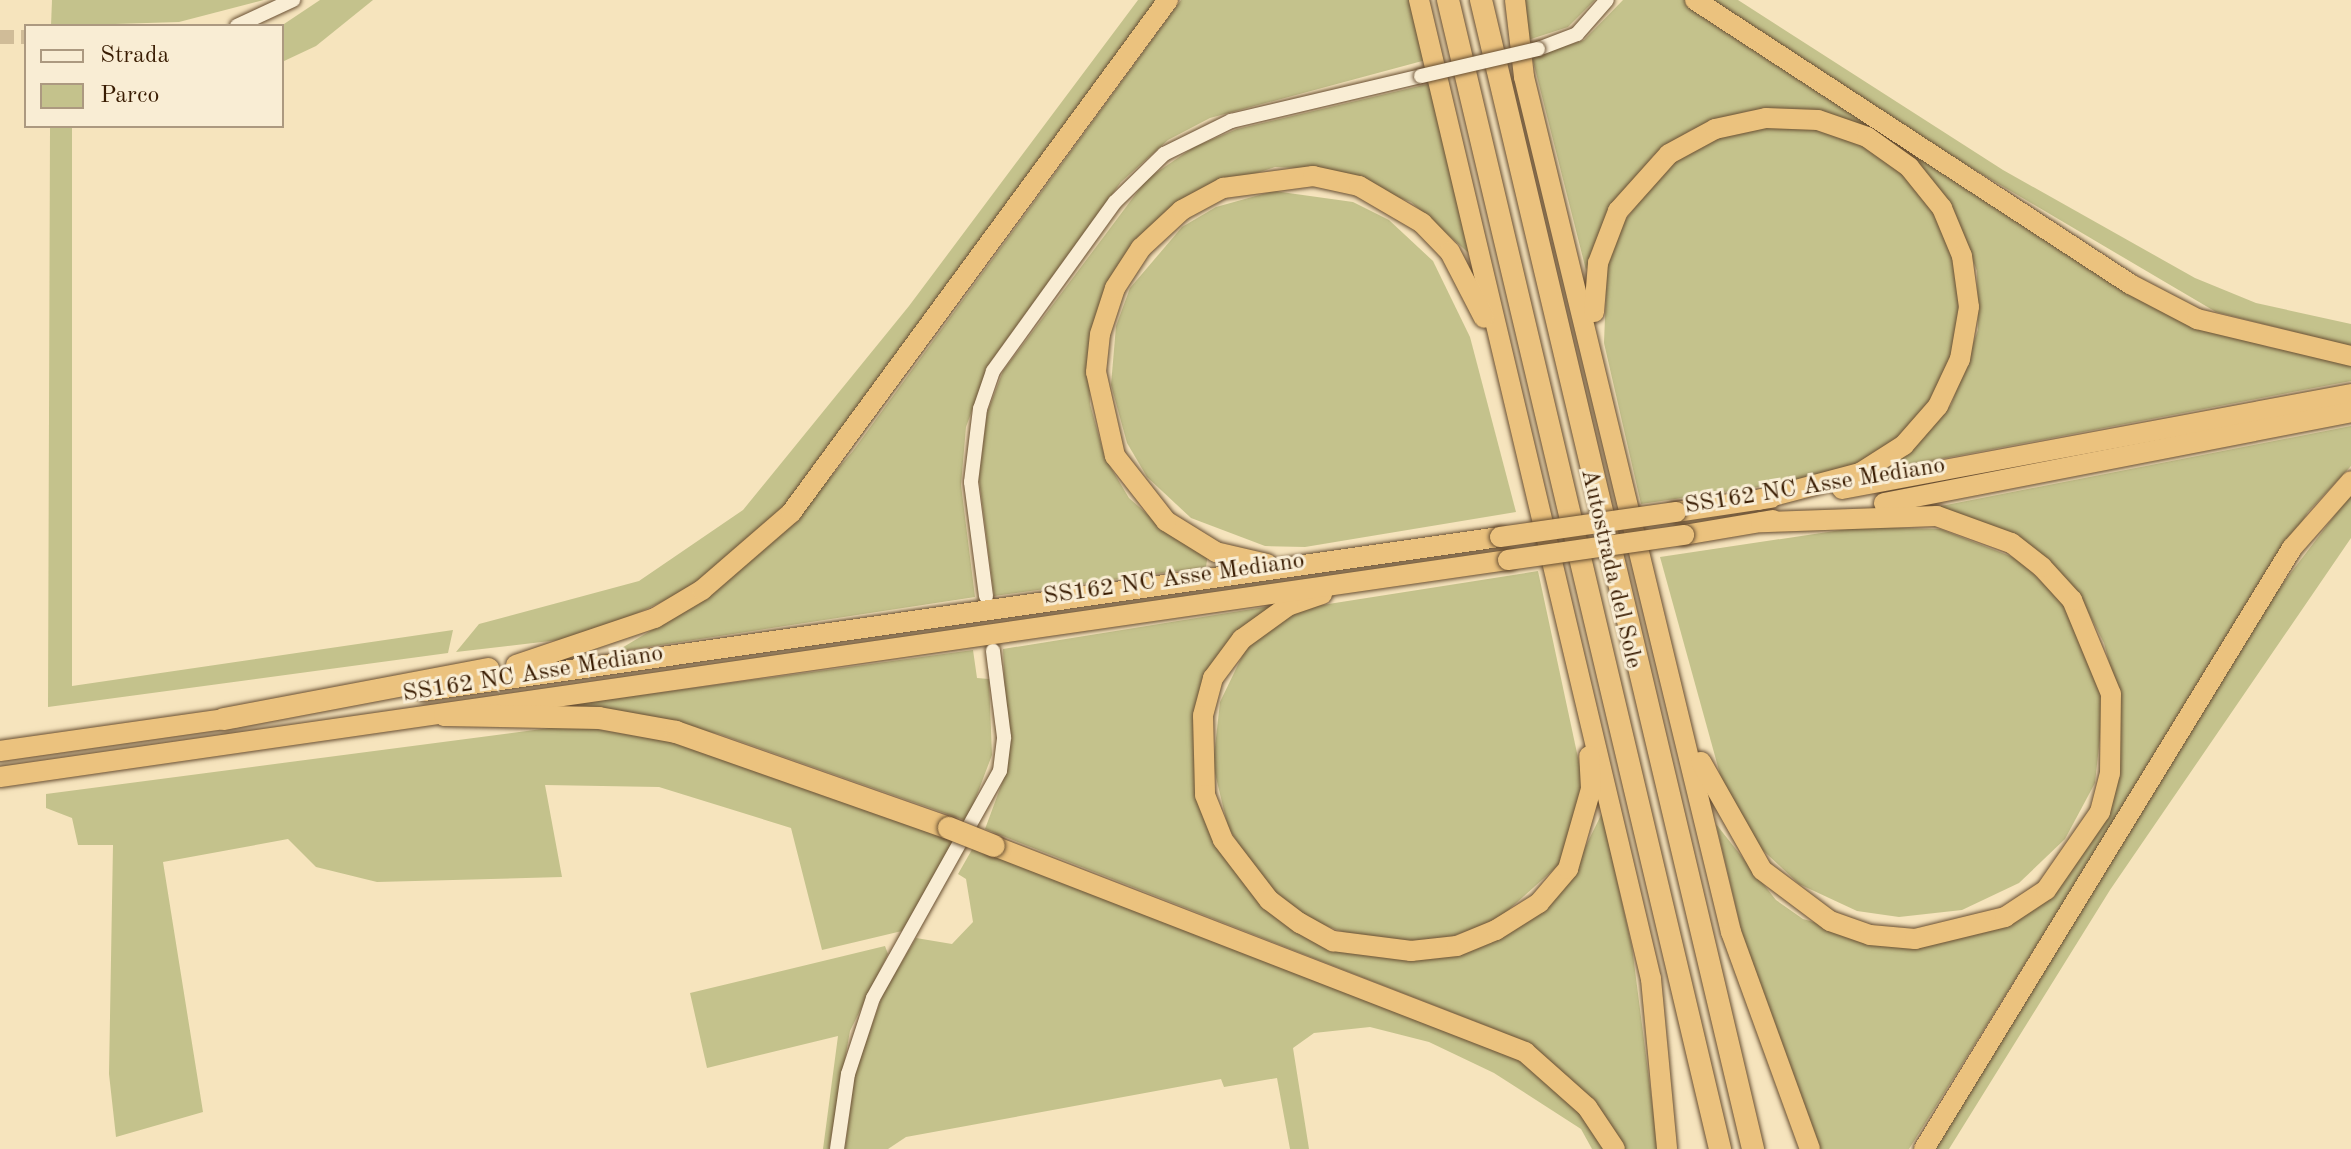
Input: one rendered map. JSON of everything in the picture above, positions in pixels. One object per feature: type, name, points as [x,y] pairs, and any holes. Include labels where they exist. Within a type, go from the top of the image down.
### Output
[{"type":"highway","points":[[0,751],[489,676],[560,656],[655,618],[702,590],[791,513],[1168,0]]},
{"type":"highway","points":[[1419,0],[1651,979],[1667,1149]]},
{"type":"highway","name":"Autostrada del Sole","points":[[1448,0],[1720,1149]]},
{"type":"highway","name":"Autostrada del Sole","points":[[1481,0],[1753,1149]]},
{"type":"highway","points":[[1515,0],[1524,77],[1594,340],[1731,932],[1810,1149]]},
{"type":"highway","points":[[1695,0],[2130,284],[2197,319],[2351,356]]},
{"type":"highway","points":[[1594,340],[1598,263],[1618,211],[1669,154],[1715,129],[1766,118],[1818,120],[1867,137],[1909,167],[1942,208],[1962,256],[1969,307],[1960,359],[1938,406],[1904,445],[1860,473],[1758,500]]},
{"type":"highway","points":[[1299,565],[1216,552],[1166,521],[1115,456],[1096,372],[1100,334],[1115,288],[1141,248],[1182,210],[1223,188],[1278,176],[1359,186],[1422,223],[1450,252],[1504,365]]},
{"type":"highway","name":"SS162 NC Asse Mediano","points":[[489,676],[1758,500],[2046,456],[2351,394]]},
{"type":"highway","name":"SS162 NC Asse Mediano","points":[[497,711],[1370,578],[1684,535],[2066,472],[2351,412]]},
{"type":"highway","points":[[1924,1149],[2292,548],[2351,481]]},
{"type":"highway","points":[[1681,715],[1716,796],[1762,870],[1830,921],[1870,935],[1930,937],[2005,917],[2046,890],[2100,812],[2110,773],[2111,694],[2072,600],[2042,567],[2011,543],[1937,516],[1761,522]]},
{"type":"highway","points":[[1370,578],[1288,606],[1242,639],[1213,678],[1203,716],[1205,795],[1223,840],[1269,900],[1311,929],[1333,941],[1411,951],[1457,946],[1539,903],[1568,869],[1582,833],[1591,789],[1585,696]]},
{"type":"highway","points":[[446,714],[497,711],[599,718],[676,732],[949,828],[1525,1052],[1587,1107],[1615,1149]]},
{"type":"highway","name":"SS162 NC Asse Mediano","points":[[0,777],[446,714]]},
{"type":"street","points":[[241,24],[293,0]]},
{"type":"street","points":[[986,596],[971,482],[980,409],[993,371],[1115,202],[1164,154],[1208,130],[1538,49],[1577,34],[1607,0]]},
{"type":"street","points":[[837,1149],[848,1074],[873,998],[1000,771],[1004,737],[993,651]]},
{"type":"green space","points":[[52,0],[264,0],[179,22],[51,24]]},
{"type":"green space","points":[[320,0],[373,0],[316,46],[284,61],[284,24]]},
{"type":"green space","points":[[1138,0],[1158,0],[799,494],[743,547],[679,594],[618,622],[567,639],[456,652],[479,624],[639,581],[743,510],[909,306]]},
{"type":"green space","points":[[1181,0],[1409,0],[1426,60],[1210,118],[1168,140],[1121,182],[989,364],[966,427],[961,485],[975,597],[615,652],[682,612],[785,530],[853,451]]},
{"type":"green space","points":[[1525,0],[1595,0],[1568,27],[1528,40]]},
{"type":"green space","points":[[1623,0],[1685,0],[2191,319],[2269,347],[2351,361],[2351,381],[1888,469],[1951,405],[1978,330],[1977,271],[1955,215],[1917,163],[1792,110],[1748,111],[1691,130],[1653,156],[1604,220],[1586,270],[1532,57],[1584,40]]},
{"type":"green space","points":[[1712,0],[1738,0],[2003,170],[2195,278],[2256,303],[2351,324],[2351,346],[2216,312],[1958,160]]},
{"type":"green space","points":[[1432,83],[1472,256],[1411,202],[1316,169],[1275,167],[1187,196],[1139,236],[1116,272],[1089,362],[1090,404],[1105,458],[1129,498],[1164,529],[1208,553],[1206,567],[994,596],[979,479],[987,413],[1003,371],[1147,179],[1194,147],[1237,129]]},
{"type":"green space","points":[[1759,126],[1819,128],[1875,150],[1920,189],[1950,241],[1961,299],[1957,339],[1935,395],[1896,440],[1862,462],[1805,480],[1641,504],[1604,343],[1607,266],[1619,228],[1668,165],[1701,143]]},
{"type":"green space","points":[[50,128],[72,128],[72,686],[453,630],[448,653],[48,707]]},
{"type":"green space","points":[[1274,191],[1353,202],[1389,220],[1433,261],[1470,337],[1516,512],[1305,547],[1265,546],[1191,518],[1147,477],[1127,443],[1111,385],[1116,326],[1130,288],[1182,227],[1216,207]]},
{"type":"green space","points":[[2351,426],[2351,466],[2308,512],[1909,1149],[1817,1149],[1751,971],[1716,824],[1776,900],[1803,919],[1893,945],[2023,912],[2097,829],[2115,685],[2104,643],[2081,598],[2021,540],[1936,507]]},
{"type":"green space","points":[[2351,494],[2351,538],[2110,890],[1949,1149],[1932,1149],[2255,620]]},
{"type":"green space","points":[[1861,527],[1940,529],[2018,559],[2064,603],[2104,700],[2095,783],[2065,839],[2019,883],[1962,910],[1899,917],[1857,911],[1799,884],[1753,841],[1723,785],[1660,557]]},
{"type":"green space","points":[[1538,571],[1583,781],[1577,827],[1561,863],[1496,921],[1436,942],[1372,942],[1312,921],[1262,881],[1228,827],[1213,765],[1220,702],[1248,644],[1303,608]]},
{"type":"green space","points":[[1271,606],[1211,664],[1206,819],[1302,931],[1429,957],[1569,880],[1602,813],[1632,947],[1658,1149],[1624,1149],[1570,1078],[1502,1032],[985,829],[1008,767],[1003,649]]},
{"type":"green space","points":[[973,650],[977,678],[989,679],[992,755],[967,821],[719,734],[575,704]]},
{"type":"green space","points":[[572,725],[702,747],[954,842],[902,931],[822,950],[791,828],[659,787],[545,785],[562,877],[377,882],[316,867],[288,839],[163,862],[203,1112],[116,1137],[109,1074],[113,845],[78,845],[72,818],[46,808],[46,794]]},
{"type":"green space","points":[[974,846],[1526,1063],[1580,1111],[1605,1149],[1592,1149],[1581,1129],[1494,1073],[1429,1042],[1370,1027],[1314,1033],[1293,1048],[1309,1149],[1290,1149],[1277,1078],[1224,1087],[1221,1079],[906,1137],[888,1149],[845,1149],[855,1073],[883,994],[916,938],[952,944],[973,922],[966,879],[958,874]]},
{"type":"green space","points":[[885,946],[888,954],[850,1031],[829,1149],[823,1149],[838,1036],[707,1068],[690,993]]},
{"type":"tunnel","points":[[0,37],[24,37]]}]
